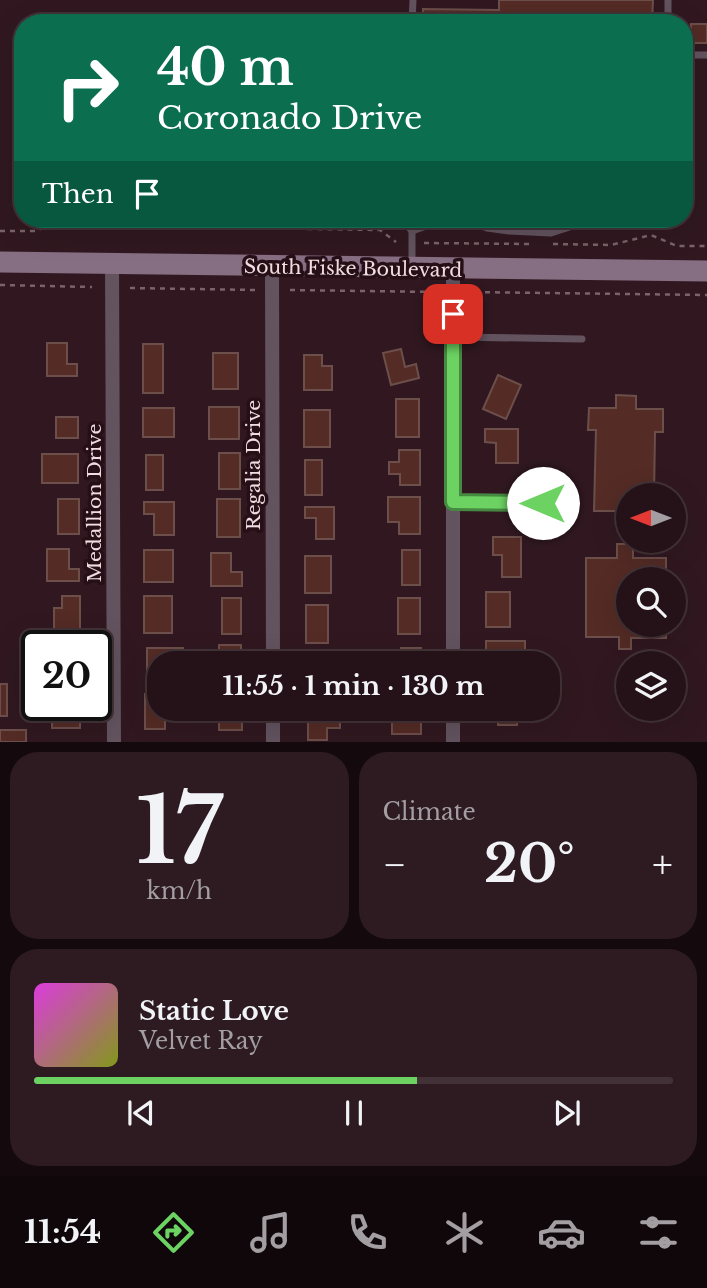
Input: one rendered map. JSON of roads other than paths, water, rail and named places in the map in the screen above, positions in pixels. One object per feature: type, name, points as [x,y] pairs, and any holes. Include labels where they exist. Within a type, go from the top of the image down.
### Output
[{"type":"main road","name":"South Fiske Boulevard","points":[[0,262],[707,271]]},
{"type":"street","name":"Medallion Drive","points":[[112,264],[114,742]]},
{"type":"street","name":"Regalia Drive","points":[[272,267],[273,651]]},
{"type":"street","points":[[453,269],[453,651]]},
{"type":"street","points":[[273,721],[273,742]]},
{"type":"street","points":[[453,721],[453,742]]},
{"type":"lane","points":[[410,228],[412,231],[412,268]]},
{"type":"lane","points":[[412,231],[420,228]]},
{"type":"lane","points":[[487,228],[551,233],[567,228]]},
{"type":"lane","points":[[453,337],[582,339]]},
{"type":"lane","points":[[453,502],[565,503]]}]
